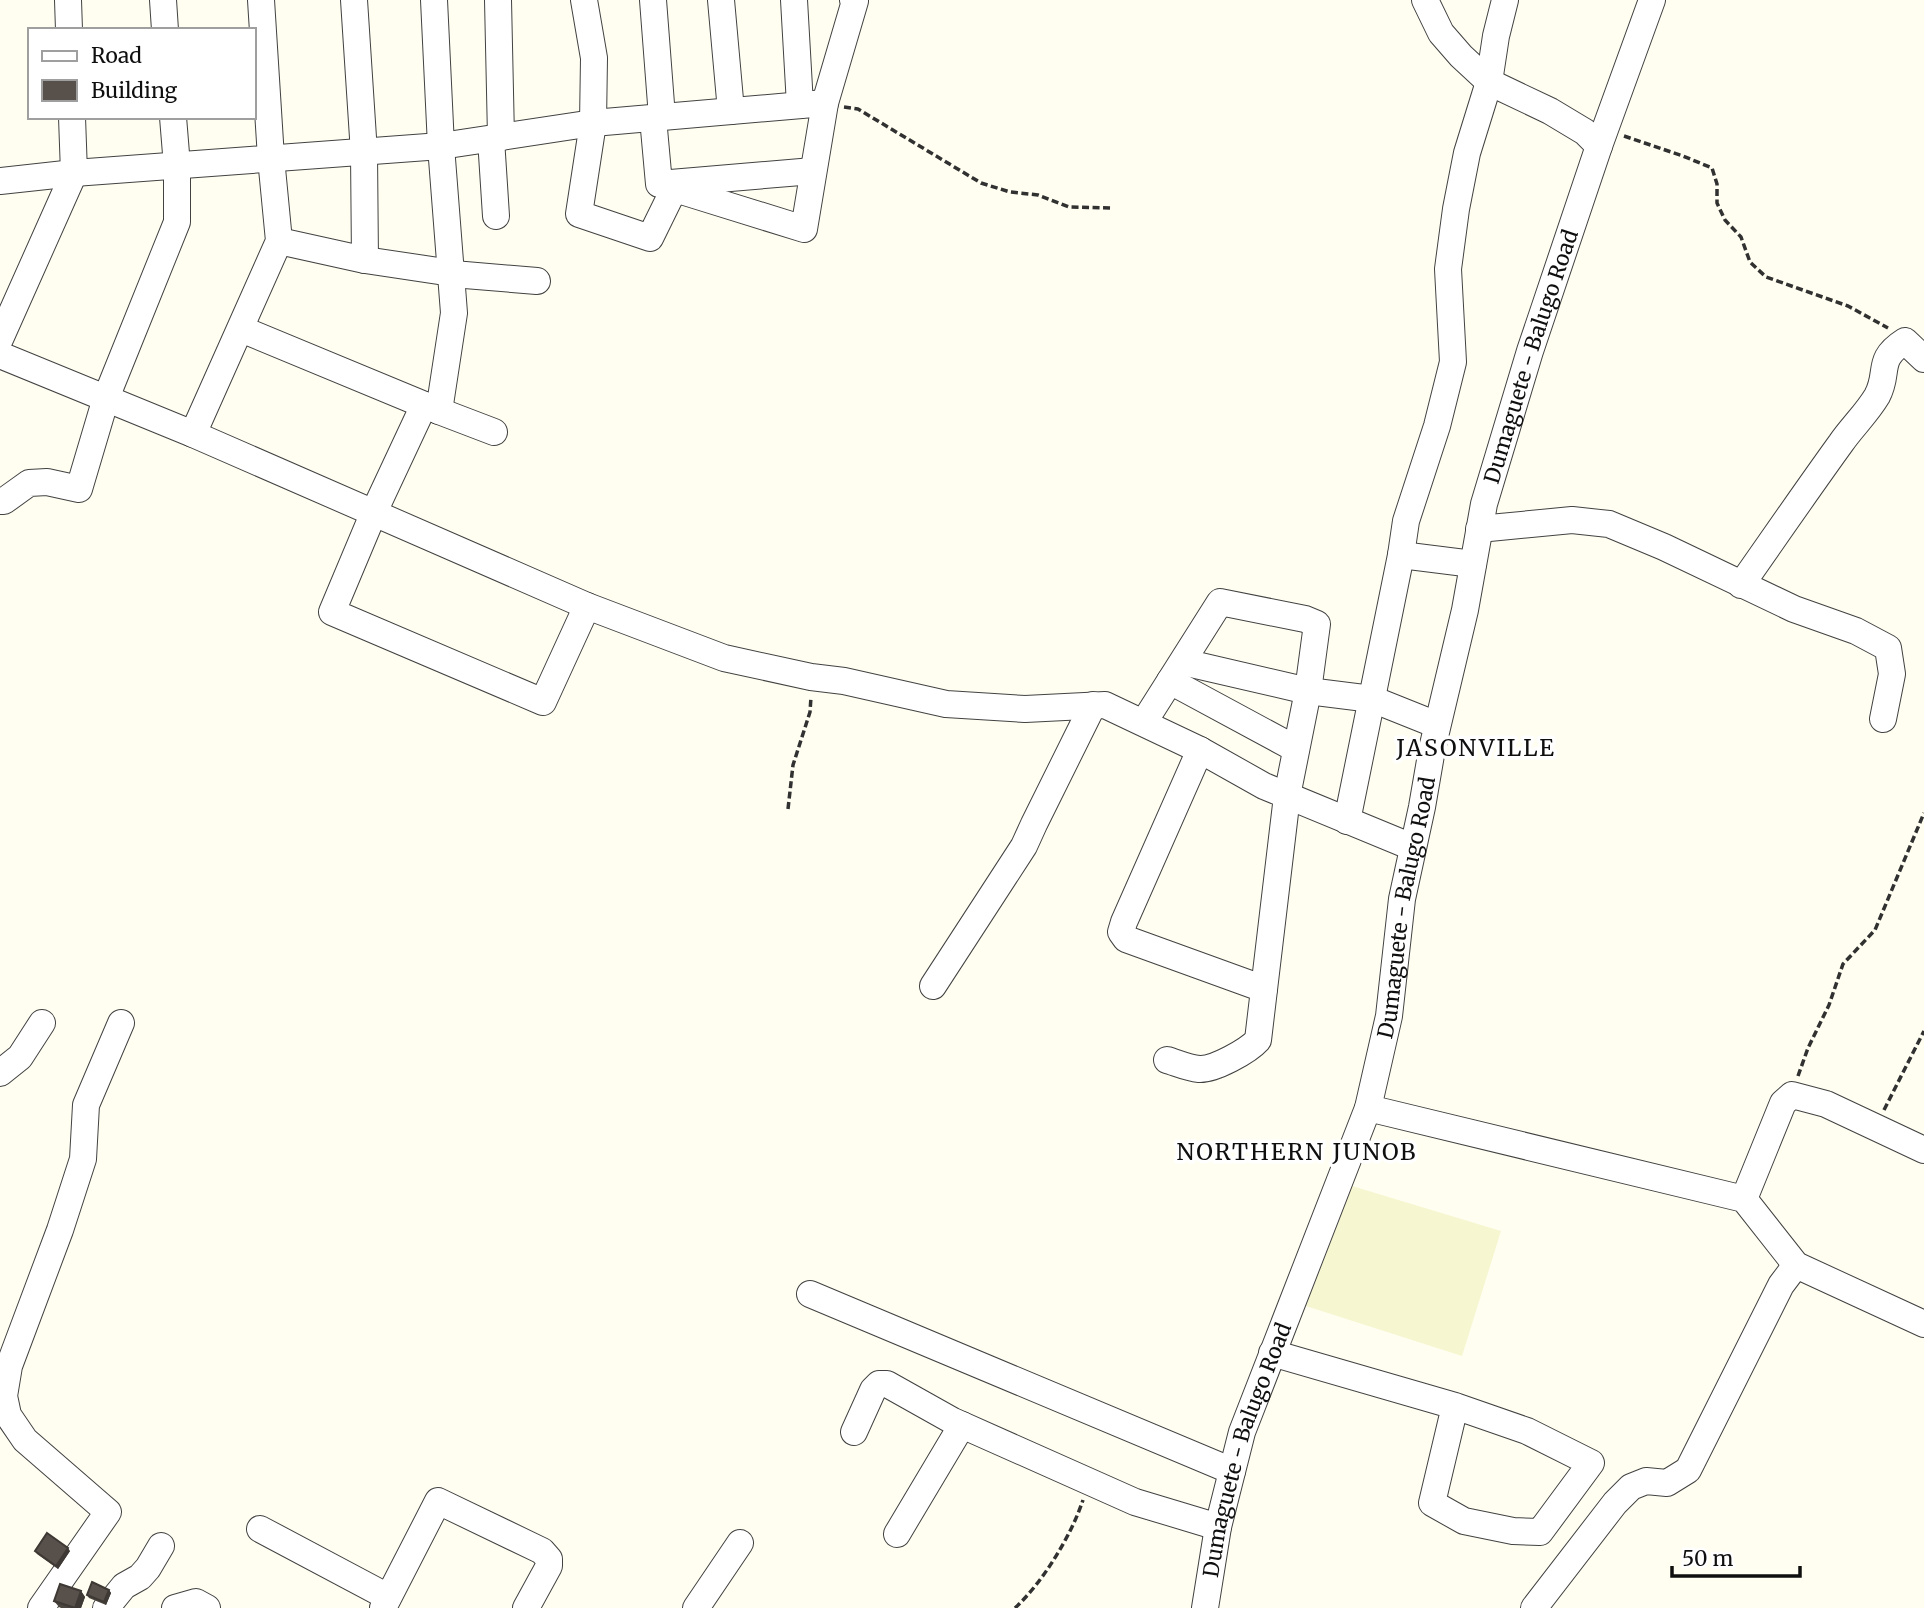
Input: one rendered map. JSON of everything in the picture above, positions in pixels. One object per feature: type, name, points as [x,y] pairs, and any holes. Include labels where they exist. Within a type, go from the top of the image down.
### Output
[{"type":"street","points":[[68,0],[69,28]]},
{"type":"street","points":[[163,0],[165,28]]},
{"type":"street","points":[[193,434],[279,241],[261,0]]},
{"type":"street","points":[[354,0],[364,152],[365,260]]},
{"type":"street","points":[[434,0],[441,146],[454,313],[431,408],[374,512],[332,612],[543,702],[587,606]]},
{"type":"street","points":[[496,216],[498,0]]},
{"type":"street","points":[[584,0],[594,58],[593,123],[579,214],[650,238],[676,186]]},
{"type":"street","points":[[653,0],[659,184],[676,186],[804,229],[813,171],[812,104],[794,0]]},
{"type":"street","points":[[721,0],[731,111]]},
{"type":"street","points":[[812,104],[855,1],[853,0]]},
{"type":"street","points":[[1425,0],[1441,33],[1489,82],[1550,111],[1585,132],[1602,138]]},
{"type":"street","points":[[1347,821],[1406,521],[1437,426],[1453,362],[1448,269],[1456,209],[1467,153],[1489,82],[1505,0]]},
{"type":"street","name":"Dumaguete - Balugo Road","points":[[1205,1608],[1218,1527],[1242,1432],[1368,1108],[1389,1016],[1402,899],[1412,847],[1437,725],[1465,610],[1488,491],[1522,376],[1602,138],[1652,0]]},
{"type":"street","points":[[0,181],[74,173],[441,146],[593,123],[812,104]]},
{"type":"street","points":[[0,339],[74,173],[72,119]]},
{"type":"street","points":[[0,501],[5,501],[29,483],[47,482],[79,489],[106,398],[177,222],[173,119]]},
{"type":"street","points":[[676,186],[813,171]]},
{"type":"street","points":[[279,241],[365,260],[537,281]]},
{"type":"street","points":[[241,329],[494,432]]},
{"type":"street","points":[[1741,585],[1847,434],[1872,403],[1878,393],[1885,359],[1892,349],[1905,341],[1924,359]]},
{"type":"street","points":[[0,355],[193,434],[587,606],[724,657],[946,704],[1025,709],[1105,705],[1200,750],[1264,786],[1412,847]]},
{"type":"street","points":[[1479,529],[1572,520],[1609,524],[1794,609],[1856,631],[1888,648],[1892,674],[1884,719]]},
{"type":"street","points":[[1401,555],[1473,564]]},
{"type":"street","points":[[1144,722],[1220,602],[1305,619],[1317,624],[1308,691],[1287,796],[1258,1040],[1211,1068],[1198,1069],[1167,1060]]},
{"type":"street","points":[[1176,671],[1372,699],[1437,725]]},
{"type":"street","points":[[1176,671],[1296,749]]},
{"type":"street","points":[[933,986],[1024,846],[1093,705]]},
{"type":"street","points":[[1200,750],[1121,932],[1126,939],[1264,989]]},
{"type":"street","points":[[0,1073],[20,1057],[42,1023]]},
{"type":"street","points":[[41,1608],[108,1513],[25,1440],[8,1415],[4,1396],[9,1366],[60,1230],[83,1159],[86,1105],[121,1023]]},
{"type":"street","points":[[1744,1199],[1783,1103],[1792,1095],[1826,1104],[1924,1150]]},
{"type":"street","points":[[1368,1108],[1744,1199],[1796,1265],[1924,1324]]},
{"type":"street","points":[[1534,1608],[1615,1503],[1631,1487],[1646,1481],[1667,1483],[1688,1470],[1781,1284],[1796,1265]]},
{"type":"street","points":[[810,1294],[1232,1471]]},
{"type":"street","points":[[1272,1353],[1455,1406],[1527,1431],[1591,1463],[1540,1532],[1513,1531],[1464,1521],[1432,1503],[1455,1406]]},
{"type":"street","points":[[854,1432],[873,1390],[879,1384],[887,1384],[962,1425],[1135,1502],[1218,1527]]},
{"type":"street","points":[[897,1534],[962,1425]]},
{"type":"street","points":[[260,1529],[386,1603],[439,1501],[542,1551],[549,1559],[549,1566],[526,1608]]},
{"type":"street","points":[[696,1608],[740,1543]]},
{"type":"street","points":[[106,1608],[124,1586],[140,1577],[148,1568],[161,1546]]},
{"type":"street","points":[[175,1608],[196,1602],[207,1608]]},
{"type":"path","points":[[812,104],[858,109],[981,183],[1010,192],[1038,195],[1069,207],[1111,208]]},
{"type":"path","points":[[1602,138],[1683,156],[1712,168],[1717,184],[1717,203],[1725,220],[1741,237],[1750,262],[1766,277],[1849,306],[1893,330],[1905,341]]},
{"type":"path","points":[[788,809],[793,765],[810,712],[811,677]]},
{"type":"path","points":[[1792,1095],[1808,1048],[1829,1005],[1843,964],[1875,930],[1924,813]]},
{"type":"path","points":[[1875,1127],[1924,1031]]},
{"type":"path","points":[[1015,1608],[1025,1599],[1063,1545],[1080,1509],[1089,1481]]},
{"type":"green space","points":[[1352,1186],[1501,1231],[1462,1356],[1306,1306]]},
{"type":"building","points":[[47,1533],[68,1548],[56,1566],[35,1551]]},
{"type":"building","points":[[92,1582],[109,1590],[104,1602],[87,1595]]},
{"type":"building","points":[[60,1584],[81,1591],[75,1608],[54,1601]]},
{"type":"district","name":"JASONVILLE","points":[[1476,747]]},
{"type":"district","name":"NORTHERN JUNOB","points":[[1297,1151]]}]
